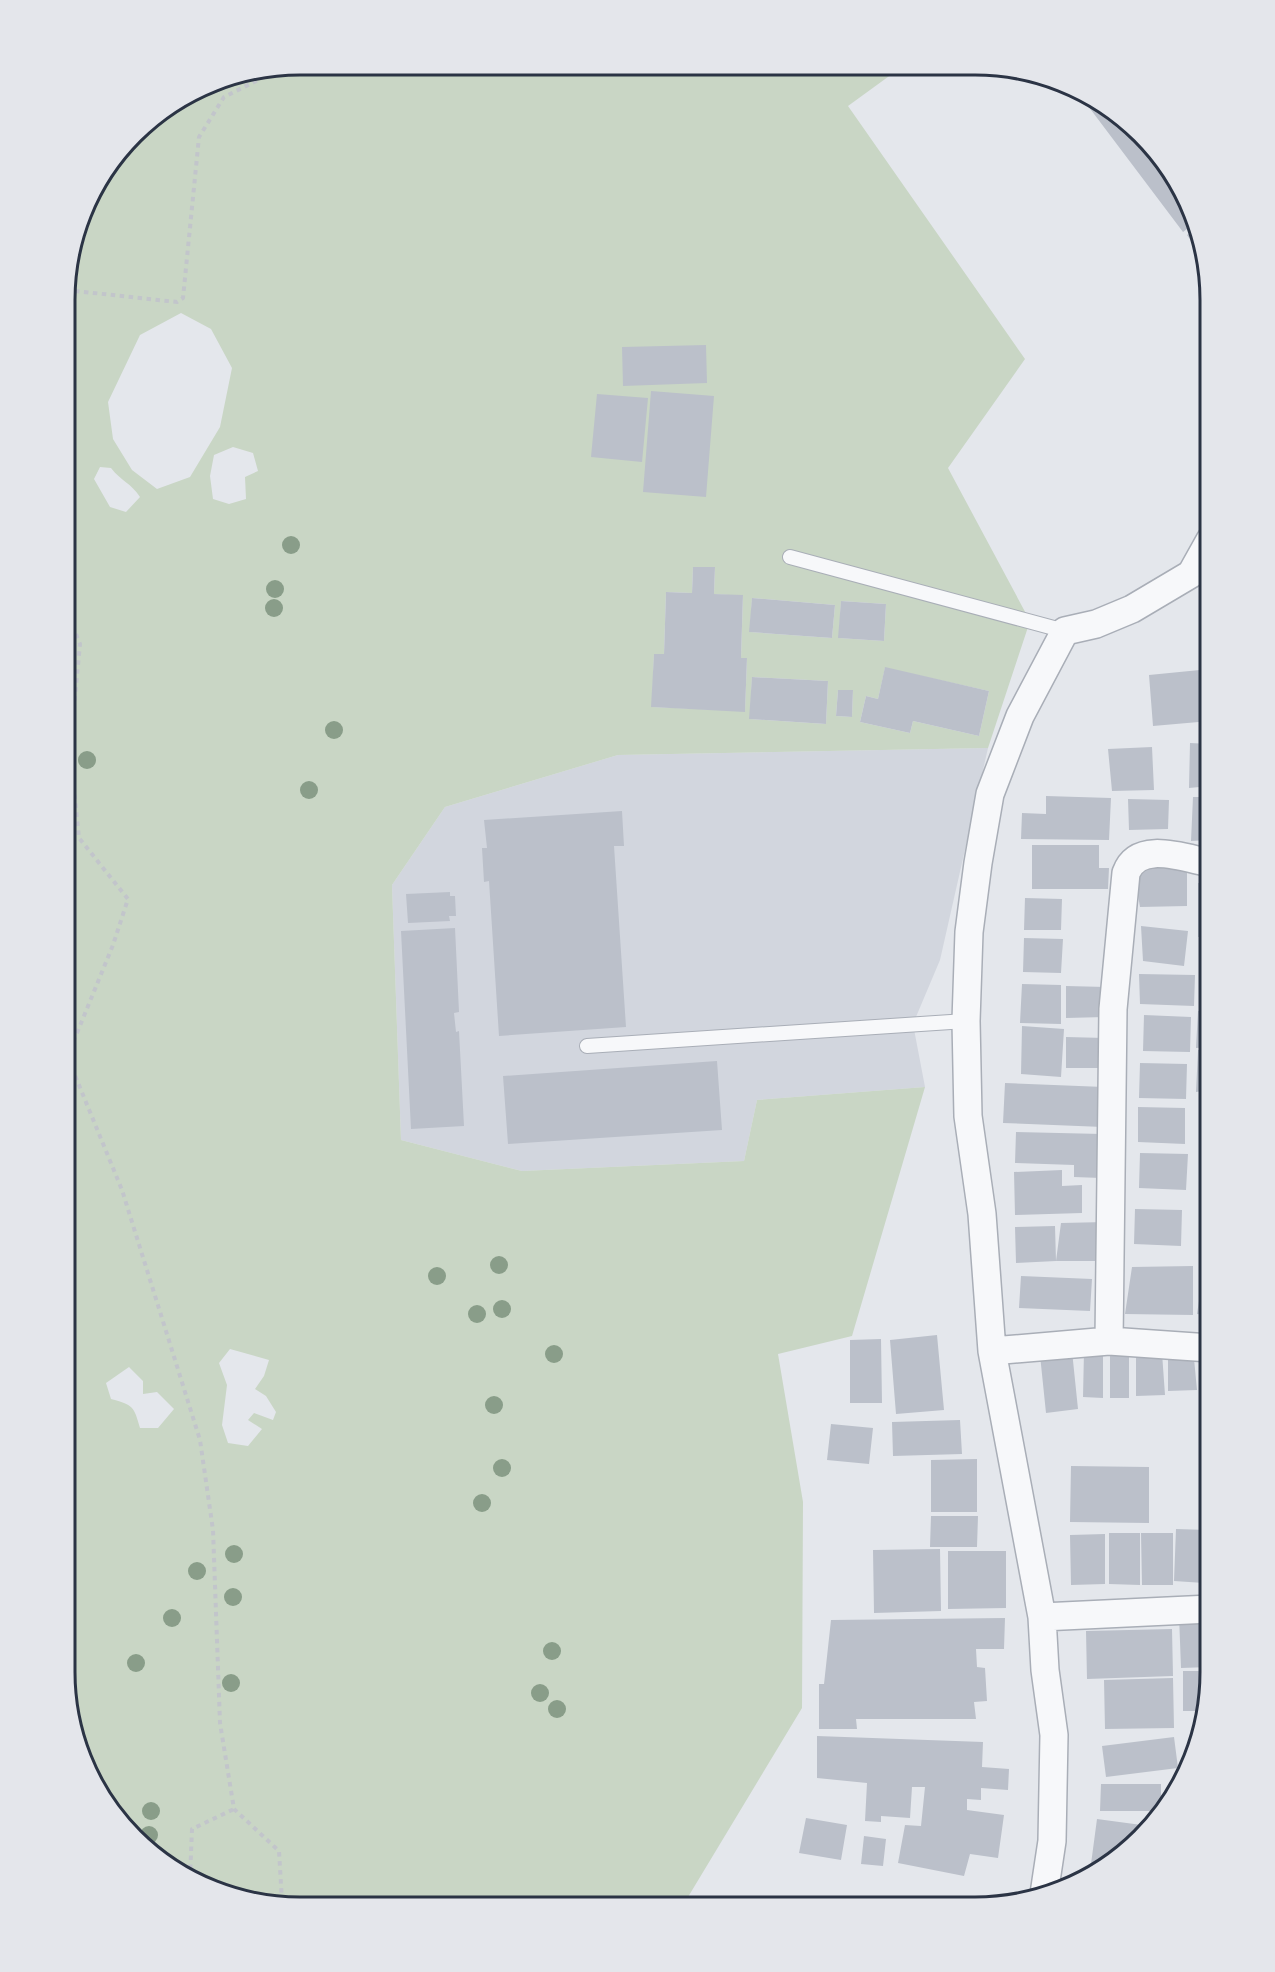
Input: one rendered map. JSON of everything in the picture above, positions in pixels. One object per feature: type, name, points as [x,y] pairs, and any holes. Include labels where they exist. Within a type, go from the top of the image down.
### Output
[{"type":"street","points":[[1045,1885],[1052,1841],[1054,1735],[1045,1670],[1042,1617],[992,1351],[982,1214],[968,1116],[966,1021],[969,932],[990,794],[1020,716],[1065,631],[1096,624],[1200,577]]},
{"type":"street","points":[[1108,1341],[1113,1010],[1126,873],[1133,860],[1148,852],[1200,861]]},
{"type":"street","points":[[992,1351],[1108,1341],[1200,1347]]},
{"type":"street","points":[[1042,1617],[1200,1609]]},
{"type":"lane","points":[[790,556],[1065,631]]},
{"type":"lane","points":[[587,1046],[966,1021]]},
{"type":"path","points":[[75,291],[177,302],[183,298],[199,137],[224,97],[261,78]]},
{"type":"path","points":[[75,632],[80,644],[75,697]]},
{"type":"path","points":[[75,799],[79,838],[128,899],[113,945],[75,1035]]},
{"type":"path","points":[[75,1074],[122,1190],[200,1440],[213,1530],[220,1723],[234,1809],[279,1851],[282,1897]]},
{"type":"path","points":[[190,1869],[192,1829],[234,1809]]},
{"type":"shaded area","points":[[988,748],[940,960],[913,1024],[925,1087],[757,1100],[744,1161],[522,1171],[401,1140],[392,885],[445,807],[618,755]]},
{"type":"green space","points":[[285,75],[891,75],[848,106],[1025,359],[948,468],[1030,621],[988,748],[618,755],[445,807],[392,885],[401,1140],[522,1171],[744,1161],[757,1100],[925,1087],[852,1336],[778,1354],[803,1502],[802,1708],[688,1897],[285,1897],[256,1893],[200,1874],[163,1851],[121,1809],[92,1758],[79,1716],[75,1687],[75,285],[79,256],[92,214],[105,187],[121,163],[163,121],[187,105],[214,92],[256,79]],"holes":[[[181,313],[211,329],[232,368],[220,427],[190,477],[157,489],[132,470],[113,439],[108,402],[140,335]],[[233,447],[253,453],[258,471],[245,477],[246,499],[229,504],[213,499],[210,476],[214,455]],[[100,467],[111,468],[140,497],[126,512],[110,507],[94,479]],[[693,567],[715,568],[714,594],[743,596],[741,658],[747,658],[745,711],[652,707],[654,654],[664,654],[666,592],[692,593]],[[752,598],[835,605],[832,638],[750,632]],[[841,601],[886,604],[884,641],[839,638]],[[885,668],[989,691],[979,736],[913,721],[910,733],[860,722],[866,696],[878,699]],[[752,677],[828,681],[826,724],[750,719]],[[838,690],[853,691],[852,717],[836,716]],[[230,1349],[269,1360],[264,1376],[255,1389],[266,1396],[276,1412],[273,1420],[254,1413],[248,1420],[262,1429],[248,1446],[228,1443],[222,1425],[227,1385],[219,1363]],[[129,1367],[143,1381],[143,1394],[157,1392],[174,1409],[158,1428],[140,1428],[132,1408],[111,1399],[106,1383]]]},
{"type":"building","points":[[1087,104],[1112,121],[1154,163],[1183,214],[1188,228],[1183,232]]},
{"type":"building","points":[[706,345],[707,383],[623,386],[622,347]]},
{"type":"building","points":[[651,391],[714,396],[706,497],[643,492]]},
{"type":"building","points":[[597,394],[648,398],[642,462],[591,457]]},
{"type":"building","points":[[693,567],[715,567],[714,594],[743,595],[741,658],[747,658],[745,712],[651,707],[654,654],[664,654],[666,592],[692,593]]},
{"type":"building","points":[[752,598],[835,605],[832,638],[749,632]]},
{"type":"building","points":[[841,601],[886,604],[884,641],[838,638]]},
{"type":"building","points":[[885,667],[989,691],[979,736],[913,721],[910,733],[860,722],[866,696],[878,699]]},
{"type":"building","points":[[1200,670],[1200,722],[1153,726],[1149,675]]},
{"type":"building","points":[[752,677],[828,681],[826,724],[749,719]]},
{"type":"building","points":[[838,690],[853,690],[852,717],[836,716]]},
{"type":"building","points":[[1190,743],[1200,744],[1200,787],[1189,788]]},
{"type":"building","points":[[1152,747],[1154,790],[1112,791],[1108,749]]},
{"type":"building","points":[[1046,796],[1111,798],[1109,840],[1021,839],[1022,813],[1046,814]]},
{"type":"building","points":[[1193,797],[1200,797],[1200,841],[1191,841]]},
{"type":"building","points":[[1128,799],[1169,800],[1168,829],[1129,830]]},
{"type":"building","points":[[622,811],[624,846],[614,846],[626,1027],[499,1036],[489,881],[484,882],[482,848],[487,848],[484,820]]},
{"type":"building","points":[[1032,845],[1099,845],[1099,868],[1109,868],[1108,889],[1032,889]]},
{"type":"building","points":[[1133,866],[1187,870],[1187,906],[1140,907]]},
{"type":"building","points":[[1198,883],[1200,883],[1200,937],[1198,937]]},
{"type":"building","points":[[450,892],[450,896],[455,896],[456,916],[449,916],[450,921],[408,923],[406,894]]},
{"type":"building","points":[[1025,898],[1062,899],[1061,930],[1024,930]]},
{"type":"building","points":[[1141,926],[1188,931],[1184,966],[1143,961]]},
{"type":"building","points":[[455,928],[459,1012],[454,1013],[456,1032],[459,1031],[464,1126],[411,1129],[401,931]]},
{"type":"building","points":[[1024,938],[1063,939],[1061,973],[1023,972]]},
{"type":"building","points":[[1139,974],[1195,975],[1194,1006],[1140,1004]]},
{"type":"building","points":[[1022,984],[1061,985],[1061,1024],[1020,1023]]},
{"type":"building","points":[[1066,986],[1106,987],[1105,1017],[1066,1018]]},
{"type":"building","points":[[1198,1011],[1200,1011],[1200,1048],[1196,1048]]},
{"type":"building","points":[[1144,1015],[1191,1017],[1190,1052],[1143,1051]]},
{"type":"building","points":[[1022,1026],[1064,1029],[1061,1077],[1021,1074]]},
{"type":"building","points":[[1066,1037],[1105,1038],[1104,1068],[1066,1068]]},
{"type":"building","points":[[1198,1050],[1200,1050],[1200,1091],[1196,1092]]},
{"type":"building","points":[[717,1061],[722,1130],[508,1144],[503,1076]]},
{"type":"building","points":[[1140,1063],[1187,1064],[1186,1099],[1139,1098]]},
{"type":"building","points":[[1005,1083],[1104,1087],[1103,1127],[1003,1123]]},
{"type":"building","points":[[1138,1107],[1185,1108],[1185,1144],[1138,1142]]},
{"type":"building","points":[[1016,1132],[1102,1134],[1101,1178],[1074,1177],[1074,1165],[1015,1163]]},
{"type":"building","points":[[1140,1153],[1188,1154],[1186,1190],[1139,1188]]},
{"type":"building","points":[[1062,1170],[1062,1186],[1082,1185],[1082,1213],[1015,1215],[1014,1172]]},
{"type":"building","points":[[1135,1209],[1182,1210],[1181,1246],[1134,1244]]},
{"type":"building","points":[[1106,1222],[1106,1261],[1056,1261],[1061,1223]]},
{"type":"building","points":[[1055,1226],[1056,1261],[1016,1263],[1015,1227]]},
{"type":"building","points":[[1193,1266],[1193,1315],[1125,1314],[1132,1267]]},
{"type":"building","points":[[1021,1276],[1092,1279],[1090,1311],[1019,1308]]},
{"type":"building","points":[[1200,1295],[1200,1314],[1197,1314]]},
{"type":"building","points":[[937,1335],[944,1410],[896,1414],[890,1340]]},
{"type":"building","points":[[881,1339],[882,1403],[850,1403],[850,1340]]},
{"type":"building","points":[[1193,1348],[1197,1390],[1168,1391],[1168,1350]]},
{"type":"building","points":[[1072,1351],[1078,1409],[1046,1413],[1040,1355]]},
{"type":"building","points":[[1084,1351],[1103,1351],[1103,1398],[1083,1397]]},
{"type":"building","points":[[1110,1351],[1129,1351],[1129,1398],[1110,1398]]},
{"type":"building","points":[[1162,1353],[1165,1395],[1136,1396],[1136,1355]]},
{"type":"building","points":[[960,1420],[962,1454],[893,1456],[892,1422]]},
{"type":"building","points":[[831,1424],[873,1428],[869,1464],[827,1460]]},
{"type":"building","points":[[977,1459],[977,1512],[931,1512],[931,1460]]},
{"type":"building","points":[[1071,1466],[1149,1467],[1149,1523],[1070,1522]]},
{"type":"building","points":[[931,1516],[978,1516],[977,1547],[930,1547]]},
{"type":"building","points":[[1176,1529],[1200,1530],[1200,1583],[1174,1581]]},
{"type":"building","points":[[1109,1533],[1140,1533],[1140,1585],[1109,1584]]},
{"type":"building","points":[[1141,1533],[1173,1533],[1173,1585],[1142,1585]]},
{"type":"building","points":[[1105,1534],[1105,1584],[1071,1585],[1070,1535]]},
{"type":"building","points":[[940,1549],[941,1611],[874,1613],[873,1550]]},
{"type":"building","points":[[948,1551],[1006,1551],[1006,1608],[948,1609]]},
{"type":"building","points":[[1200,1614],[1200,1667],[1181,1668],[1179,1615]]},
{"type":"building","points":[[1005,1618],[1004,1649],[976,1649],[977,1667],[985,1668],[987,1701],[974,1702],[976,1719],[856,1719],[857,1729],[819,1729],[819,1684],[824,1684],[831,1620]]},
{"type":"building","points":[[1172,1629],[1173,1676],[1087,1679],[1086,1631]]},
{"type":"building","points":[[1183,1671],[1200,1671],[1197,1711],[1183,1711]]},
{"type":"building","points":[[1173,1678],[1174,1728],[1105,1729],[1104,1680]]},
{"type":"building","points":[[817,1736],[983,1742],[982,1767],[1009,1769],[1008,1790],[981,1788],[981,1800],[967,1799],[967,1810],[1004,1815],[998,1858],[970,1854],[964,1876],[898,1863],[905,1825],[921,1826],[925,1787],[912,1787],[910,1818],[881,1816],[881,1822],[865,1821],[867,1783],[817,1778]]},
{"type":"building","points":[[1174,1737],[1178,1768],[1106,1777],[1102,1746]]},
{"type":"building","points":[[1101,1784],[1161,1784],[1161,1798],[1152,1811],[1100,1811]]},
{"type":"building","points":[[806,1818],[847,1825],[841,1860],[799,1853]]},
{"type":"building","points":[[1097,1819],[1140,1825],[1112,1851],[1091,1864]]},
{"type":"building","points":[[864,1836],[886,1839],[883,1866],[861,1864]]}]
